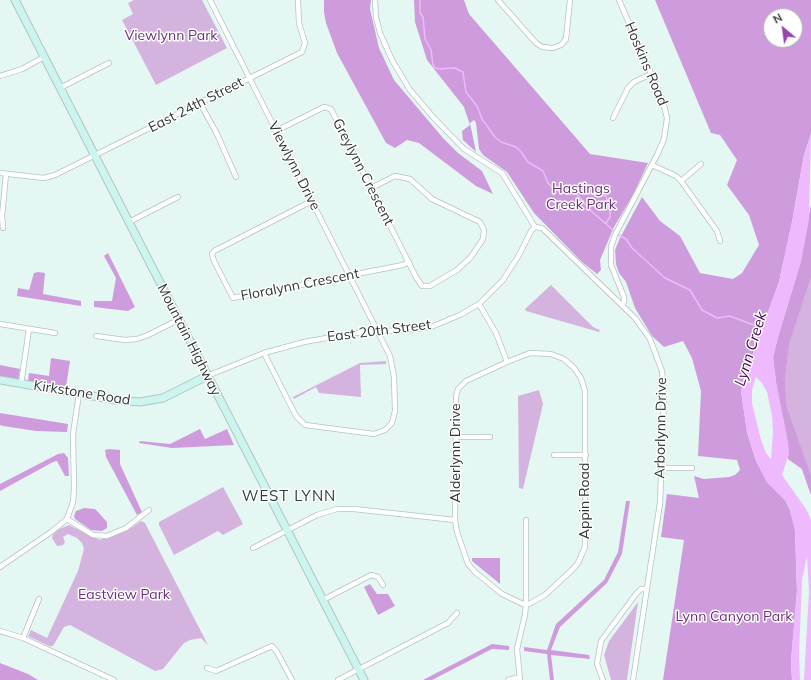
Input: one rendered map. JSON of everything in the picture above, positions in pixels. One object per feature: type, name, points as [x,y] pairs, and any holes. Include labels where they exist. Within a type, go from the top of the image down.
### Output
[{"type":"main road","name":"Mountain Highway","points":[[15,0],[364,680]]},
{"type":"main road","name":"Kirkstone Road","points":[[0,380],[127,402],[151,401],[175,393],[208,376]]},
{"type":"street","name":"Viewlynn Drive","points":[[210,0],[390,356],[394,378],[394,417],[388,427],[379,434],[308,426],[302,423],[296,416],[264,353]]},
{"type":"street","name":"East 24th Street","points":[[0,173],[44,178],[62,172],[302,52],[305,43],[299,23],[298,0]]},
{"type":"street","points":[[375,0],[376,17],[380,33],[392,60],[410,90],[433,117],[464,149],[502,173],[536,227]]},
{"type":"street","points":[[498,0],[536,43],[542,47],[553,48],[561,46],[566,39],[570,0]]},
{"type":"street","name":"Hoskins Road","points":[[619,0],[663,101],[667,118],[664,139],[652,165],[616,232],[611,247],[611,264],[624,297],[624,302],[622,305]]},
{"type":"street","points":[[0,76],[22,69],[44,57]]},
{"type":"street","points":[[60,88],[109,63]]},
{"type":"street","points":[[613,118],[628,88],[634,82],[651,74]]},
{"type":"street","points":[[200,103],[217,134],[236,177]]},
{"type":"street","name":"Greylynn Crescent","points":[[276,131],[324,107],[330,109],[408,262],[419,282],[424,286],[430,286],[450,276],[465,263],[483,239],[485,234],[483,226],[477,220],[432,199],[405,177],[395,176],[371,188]]},
{"type":"street","points":[[681,181],[701,164]]},
{"type":"street","points":[[652,165],[676,176],[681,181],[716,231],[720,241]]},
{"type":"street","points":[[4,228],[2,216],[6,174]]},
{"type":"street","points":[[128,222],[178,197]]},
{"type":"street","name":"Floralynn Crescent","points":[[312,201],[214,251],[212,257],[233,298],[403,265],[408,262]]},
{"type":"street","name":"East 20th Street","points":[[208,376],[264,353],[328,337],[431,327],[460,316],[479,304],[506,276],[531,231],[536,227]]},
{"type":"street","name":"Arborlynn Drive","points":[[536,227],[542,228],[622,305],[647,334],[662,371],[664,395],[660,503],[634,680]]},
{"type":"street","points":[[479,304],[496,333],[507,362]]},
{"type":"street","points":[[96,336],[125,340],[137,339],[148,336],[178,320]]},
{"type":"street","points":[[0,324],[55,333]]},
{"type":"street","points":[[21,384],[29,329]]},
{"type":"street","name":"Appin Road","points":[[507,362],[530,353],[545,353],[564,360],[574,368],[581,378],[585,391],[586,526],[583,552],[578,563],[560,581],[535,603],[526,604]]},
{"type":"street","name":"Alderlynn Drive","points":[[507,362],[466,381],[458,389],[455,437],[456,520],[458,537],[468,564],[502,594],[526,604]]},
{"type":"street","points":[[0,567],[51,532],[67,518],[73,502],[73,434],[79,394]]},
{"type":"street","points":[[455,437],[490,437]]},
{"type":"street","points":[[554,455],[586,455]]},
{"type":"street","points":[[661,468],[692,468]]},
{"type":"street","points":[[253,548],[324,512],[345,508],[456,520]]},
{"type":"street","points":[[67,518],[93,535],[107,536],[126,528],[149,510]]},
{"type":"street","points":[[508,680],[520,678],[517,649],[526,604],[526,520]]},
{"type":"street","points":[[323,600],[371,575],[378,577],[383,585]]},
{"type":"street","points":[[603,680],[597,664],[602,641],[636,594],[641,589],[647,589]]},
{"type":"street","points":[[23,638],[39,599]]},
{"type":"street","points":[[338,680],[448,623],[457,613]]},
{"type":"street","points":[[0,631],[23,638],[114,680]]},
{"type":"street","points":[[207,668],[216,672],[272,646],[277,652],[292,680]]},
{"type":"green space","name":"Viewlynn Park","points":[[134,0],[202,0],[227,48],[156,85],[122,20],[133,14],[128,3]]},
{"type":"green space","points":[[324,0],[371,0],[370,9],[379,48],[394,80],[443,138],[458,153],[482,171],[493,194],[476,186],[419,143],[407,140],[395,148],[386,143],[337,53],[326,23]]},
{"type":"green space","name":"Hastings Creek Park","points":[[414,0],[464,0],[469,14],[590,154],[648,163],[633,195],[614,227],[600,260],[601,270],[597,274],[582,262],[534,213],[507,172],[483,155],[479,149],[476,123],[474,120],[470,123],[476,152],[463,140],[462,131],[470,125],[464,107],[427,60],[415,22]]},
{"type":"green space","name":"Lynn Canyon Park","points":[[655,0],[811,0],[811,134],[804,155],[779,282],[748,367],[741,391],[747,432],[756,461],[767,482],[785,500],[790,510],[795,530],[797,591],[791,661],[792,680],[663,680],[684,540],[661,537],[667,494],[699,498],[694,476],[704,479],[729,477],[735,475],[740,470],[737,460],[698,456],[701,391],[692,358],[683,341],[664,347],[652,336],[635,308],[626,282],[619,273],[616,264],[615,250],[642,197],[660,221],[680,236],[700,273],[733,279],[742,273],[759,245],[749,215],[727,185],[737,160],[720,135],[711,133]]},
{"type":"green space","points":[[811,205],[811,495],[802,469],[788,459],[789,454],[776,382]]},
{"type":"green space","points":[[811,205],[811,277],[789,344],[785,377],[786,405],[811,476],[811,495],[802,469],[788,459],[788,442],[776,382],[773,357],[801,261]]},
{"type":"green space","points":[[108,253],[135,307],[128,311],[94,307],[94,301],[112,301],[116,278],[104,256]]},
{"type":"green space","points":[[34,273],[45,273],[43,294],[81,301],[81,306],[17,296],[18,288],[29,290]]},
{"type":"green space","points":[[551,285],[593,327],[600,330],[599,332],[526,311],[525,309]]},
{"type":"green space","points":[[51,358],[70,361],[66,387],[28,381],[29,373],[49,376]]},
{"type":"green space","points":[[386,361],[386,364],[360,365],[361,397],[319,393],[316,387],[294,399],[293,397],[360,363]]},
{"type":"green space","points":[[0,365],[20,369],[18,380],[0,377]]},
{"type":"green space","points":[[539,390],[543,404],[523,489],[519,488],[518,396]]},
{"type":"green space","points":[[0,413],[68,424],[67,432],[36,431],[3,426],[0,425]]},
{"type":"green space","points":[[200,429],[205,439],[227,429],[234,445],[172,448],[139,443],[140,441],[170,444]]},
{"type":"green space","points":[[105,450],[120,450],[120,464],[142,512],[137,515],[106,457]]},
{"type":"green space","points":[[64,453],[68,458],[69,476],[65,476],[57,461],[0,491],[0,484],[58,454]]},
{"type":"green space","points":[[223,487],[243,524],[223,535],[218,531],[174,555],[159,525],[159,522]]},
{"type":"green space","points":[[626,501],[630,501],[622,554],[607,583],[560,627],[551,650],[589,655],[590,659],[551,655],[554,680],[550,680],[547,654],[524,651],[524,647],[547,650],[556,624],[604,580],[618,552]]},
{"type":"green space","points":[[84,508],[95,509],[107,522],[107,528],[102,531],[91,530],[75,519],[74,516],[76,511]]},
{"type":"green space","name":"Eastview Park","points":[[141,521],[145,523],[208,645],[201,638],[190,640],[184,643],[163,669],[155,671],[70,625],[64,627],[53,646],[49,646],[28,636],[31,630],[47,638],[78,571],[84,549],[82,543],[77,538],[68,534],[63,537],[65,542],[63,545],[57,546],[52,538],[53,534],[57,530],[69,525],[100,540],[128,530]]},
{"type":"green space","points":[[472,558],[500,558],[500,584],[472,561]]},
{"type":"green space","points":[[370,584],[377,594],[388,594],[395,606],[378,615],[364,587]]},
{"type":"green space","points":[[638,602],[627,680],[611,680],[604,655],[609,641]]},
{"type":"green space","points":[[492,644],[509,646],[509,650],[492,649],[432,680],[423,680]]},
{"type":"green space","points":[[0,663],[28,674],[38,680],[0,680]]},
{"type":"shaded area","points":[[811,134],[809,219],[801,261],[773,357],[789,454],[782,475],[806,509],[811,520],[811,680],[804,680],[809,591],[807,556],[802,580],[799,653],[800,680],[792,680],[791,661],[797,591],[795,530],[790,510],[785,500],[767,482],[756,461],[747,432],[741,391],[748,367],[779,282],[804,155]],"holes":[[[756,377],[762,383],[767,392],[772,416],[773,432],[771,459],[766,453],[761,440],[752,403],[752,390]]]},
{"type":"waterway","name":"Lynn Creek","points":[[420,0],[420,13],[423,17],[425,39],[431,50],[433,65],[435,68],[439,69],[455,68],[463,72],[466,92],[477,106],[482,119],[495,137],[501,142],[516,147],[528,162],[543,171],[548,183],[553,188],[574,191],[590,210],[620,236],[626,239],[632,248],[665,278],[690,290],[702,310],[717,318],[730,316],[764,329]]},
{"type":"waterway","points":[[574,191],[606,196],[610,209],[610,217],[606,223]]},
{"type":"district","name":"WEST LYNN","points":[[289,496]]}]
